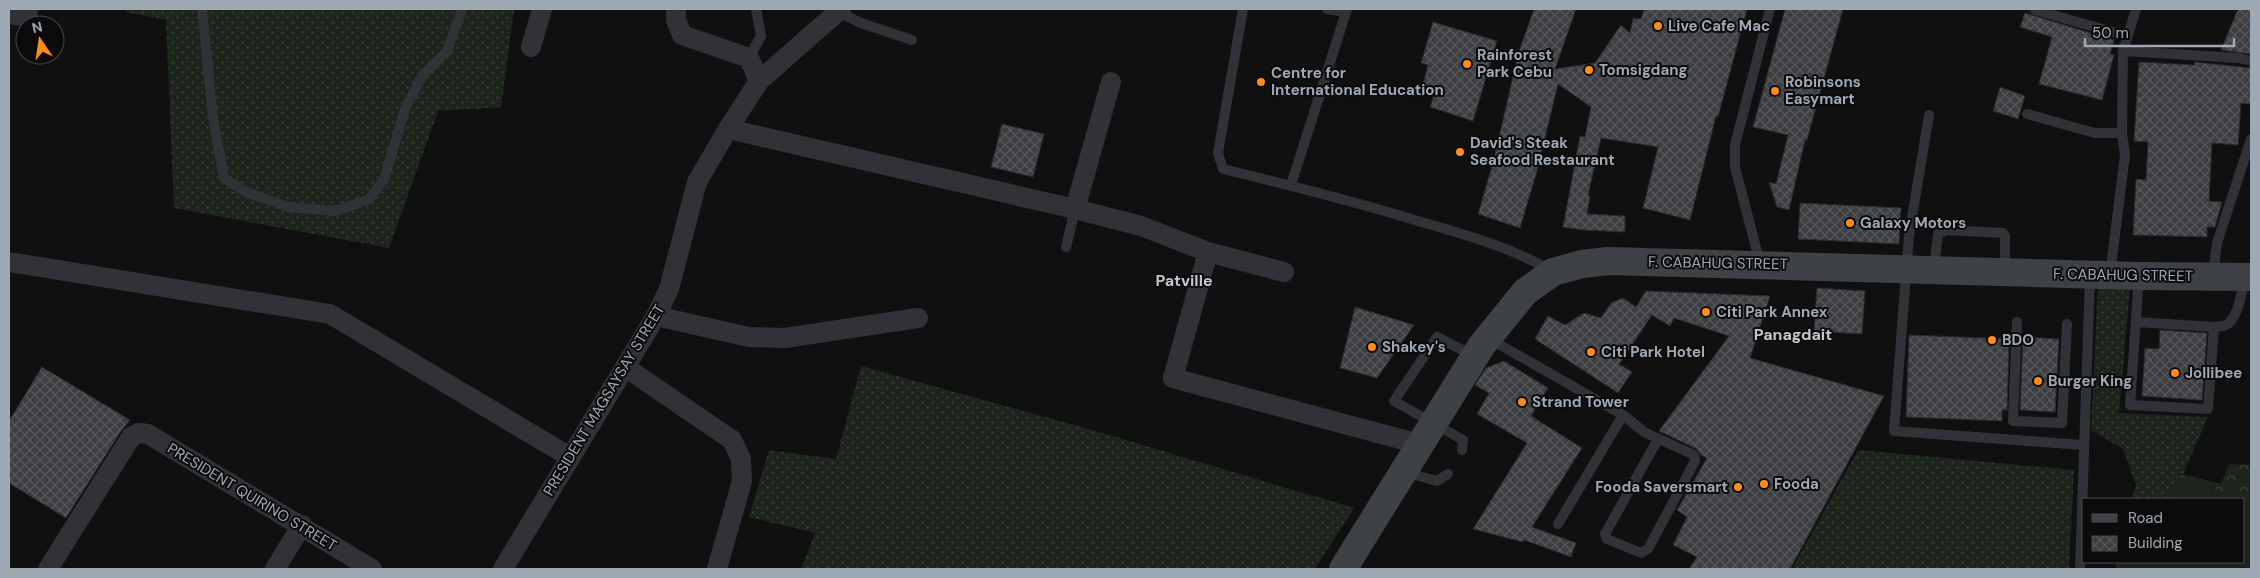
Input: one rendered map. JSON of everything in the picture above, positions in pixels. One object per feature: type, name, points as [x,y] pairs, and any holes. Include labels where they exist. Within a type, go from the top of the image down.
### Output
[{"type":"main road","name":"F. CABAHUG STREET","points":[[1343,569],[1481,347],[1525,292],[1553,272],[1582,264],[1608,261],[1934,268],[2139,276],[2247,277]]},
{"type":"street","points":[[9,14],[27,17],[28,9]]},
{"type":"street","points":[[531,47],[542,9]]},
{"type":"street","points":[[676,9],[678,27],[682,35],[749,58],[759,81]]},
{"type":"street","name":"PRESIDENT MAGSAYSAY STREET","points":[[502,569],[656,316],[669,288],[697,182],[728,129],[759,81],[839,10]]},
{"type":"street","points":[[1075,209],[1111,82]]},
{"type":"street","points":[[728,129],[1075,209],[1141,226],[1208,252],[1284,272]]},
{"type":"street","points":[[1208,252],[1173,378],[1426,434]]},
{"type":"street","points":[[9,262],[330,314],[570,457]]},
{"type":"street","points":[[656,316],[749,337],[785,338],[918,318]]},
{"type":"street","points":[[624,368],[732,440],[738,452],[741,459],[742,482],[717,569]]},
{"type":"street","name":"PRESIDENT QUIRINO STREET","points":[[48,569],[131,437],[139,433],[148,434],[302,525],[372,569]]},
{"type":"street","points":[[275,569],[302,525]]},
{"type":"lane","points":[[202,9],[213,118],[224,178],[246,192],[288,207],[335,211],[368,200],[384,180],[405,109],[422,76],[447,51],[462,9]]},
{"type":"lane","points":[[749,58],[761,36],[756,9]]},
{"type":"lane","points":[[1243,9],[1218,153],[1223,169],[1290,185],[1447,229],[1528,257],[1553,272]]},
{"type":"lane","points":[[1290,185],[1347,11],[1327,9]]},
{"type":"lane","points":[[1760,264],[1735,167],[1735,145],[1770,9]]},
{"type":"lane","points":[[2080,569],[2083,445],[2100,275],[2125,155],[2122,133],[2123,51],[2136,9]]},
{"type":"lane","points":[[839,10],[861,23],[912,40]]},
{"type":"lane","points":[[2035,10],[2127,36]]},
{"type":"lane","points":[[2123,51],[2239,58],[2251,61]]},
{"type":"lane","points":[[2028,114],[2095,133],[2122,133]]},
{"type":"lane","points":[[1930,115],[1909,235],[1894,431],[2083,445]]},
{"type":"lane","points":[[2213,277],[2218,242],[2251,139]]},
{"type":"lane","points":[[1066,246],[1075,209]]},
{"type":"lane","points":[[1934,268],[1938,234],[1942,231],[1998,232],[2003,233],[2004,236],[2005,271]]},
{"type":"lane","points":[[2139,276],[2130,404],[2208,408],[2214,326]]},
{"type":"lane","points":[[2136,322],[2225,326],[2232,319],[2247,277]]},
{"type":"lane","points":[[2017,322],[2013,422],[2062,423],[2067,324]]},
{"type":"lane","points":[[1462,450],[1463,440],[1426,434],[1394,401],[1437,337],[1481,347],[1623,415],[1644,432],[1694,456],[1695,459],[1648,550],[1641,553],[1607,538],[1605,534],[1658,439]]},
{"type":"lane","points":[[1558,524],[1623,415]]},
{"type":"lane","points":[[1402,472],[1437,481],[1448,474]]},
{"type":"green space","points":[[126,9],[514,9],[501,107],[438,111],[389,248],[174,208],[166,20],[125,12]]},
{"type":"green space","points":[[2098,286],[2130,288],[2119,413],[2208,417],[2183,474],[2178,477],[2169,498],[2131,498],[2136,485],[2123,449],[2091,430]]},
{"type":"green space","points":[[861,366],[1089,429],[1354,508],[1315,569],[801,569],[815,533],[749,517],[769,450],[836,459]]},
{"type":"green space","points":[[1858,450],[2074,470],[2069,569],[1792,569]]},
{"type":"green space","points":[[2229,464],[2251,465],[2251,502],[2245,500],[2245,498],[2239,498],[2178,477],[2183,474],[2221,484]]},
{"type":"green space","points":[[2178,477],[2240,498],[2169,498]]},
{"type":"green space","points":[[2245,499],[2251,502],[2251,569],[2115,569],[2117,563],[2245,563]]},
{"type":"building","points":[[1534,9],[1576,9],[1555,69],[1595,63],[1621,25],[1630,33],[1633,18],[1641,19],[1644,9],[1747,9],[1718,117],[1716,116],[1690,220],[1643,208],[1658,147],[1601,138],[1588,195],[1590,196],[1587,214],[1625,216],[1625,232],[1563,227],[1580,136],[1585,137],[1591,107],[1558,84],[1537,171],[1520,228],[1478,214],[1493,163],[1519,51]]},
{"type":"building","points":[[1785,9],[1843,9],[1807,140],[1805,140],[1789,210],[1777,207],[1769,182],[1776,184],[1788,135],[1753,127]]},
{"type":"building","points":[[2238,9],[2251,9],[2251,54],[2221,50]]},
{"type":"building","points":[[2025,13],[2114,40],[2110,54],[2114,55],[2102,100],[2039,84],[2052,37],[2020,27]]},
{"type":"building","name":"Rainforest Park Cebu","points":[[1433,22],[1497,41],[1473,121],[1430,107],[1436,88],[1423,84],[1428,65],[1421,63]]},
{"type":"building","points":[[2139,62],[2195,65],[2195,62],[2251,68],[2251,104],[2241,103],[2238,145],[2212,143],[2209,201],[2222,202],[2215,227],[2207,227],[2207,237],[2133,235],[2136,179],[2146,180],[2148,142],[2134,141]]},
{"type":"building","points":[[2000,87],[2025,96],[2018,119],[1993,111]]},
{"type":"building","points":[[1002,124],[1044,134],[1033,177],[991,167]]},
{"type":"building","name":"Galaxy Motors","points":[[1800,203],[1901,208],[1899,244],[1798,239]]},
{"type":"building","points":[[1817,288],[1865,291],[1862,334],[1814,331]]},
{"type":"building","name":"Fooda","points":[[1646,291],[1770,296],[1750,358],[1884,396],[1790,569],[1689,569],[1697,557],[1673,545],[1687,517],[1677,510],[1707,458],[1701,455],[1697,449],[1659,431],[1729,336],[1674,318],[1670,326],[1652,315],[1619,364],[1632,372],[1618,393],[1535,339],[1548,316],[1565,325],[1584,313],[1601,318],[1611,303],[1623,298],[1636,307]]},
{"type":"building","name":"Shakey's","points":[[1355,307],[1414,325],[1377,378],[1340,368]]},
{"type":"building","name":"Jollibee","points":[[2160,330],[2207,333],[2202,400],[2142,396],[2145,348],[2159,349]]},
{"type":"building","points":[[1909,335],[2009,339],[2007,410],[2002,410],[2002,421],[1906,417]]},
{"type":"building","points":[[2023,337],[2059,339],[2055,412],[2020,410]]},
{"type":"building","points":[[1504,361],[1548,388],[1531,416],[1582,448],[1532,527],[1576,543],[1571,557],[1524,540],[1523,542],[1473,529],[1527,443],[1477,414],[1489,393],[1475,385],[1486,368]]},
{"type":"building","points":[[42,367],[130,420],[121,431],[66,518],[9,483],[9,421]]},
{"type":"place","name":"Live Cafe Mac","points":[[1658,26]]},
{"type":"place","name":"Rainforest Park Cebu","points":[[1467,64]]},
{"type":"place","name":"Tomsigdang","points":[[1589,70]]},
{"type":"place","name":"Centre for International Education","points":[[1261,82]]},
{"type":"place","name":"Robinsons Easymart","points":[[1775,91]]},
{"type":"place","name":"David's Steak Seafood Restaurant","points":[[1460,152]]},
{"type":"place","name":"Galaxy Motors","points":[[1850,223]]},
{"type":"place","name":"Citi Park Annex","points":[[1706,312]]},
{"type":"place","name":"BDO","points":[[1992,340]]},
{"type":"place","name":"Shakey's","points":[[1372,347]]},
{"type":"place","name":"Citi Park Hotel","points":[[1591,352]]},
{"type":"place","name":"Jollibee","points":[[2175,373]]},
{"type":"place","name":"Burger King","points":[[2038,381]]},
{"type":"place","name":"Strand Tower","points":[[1522,402]]},
{"type":"place","name":"Fooda","points":[[1764,484]]},
{"type":"place","name":"Fooda Saversmart","points":[[1738,487]]},
{"type":"district","name":"Patville","points":[[1184,280]]},
{"type":"district","name":"Panagdait","points":[[1793,334]]}]
